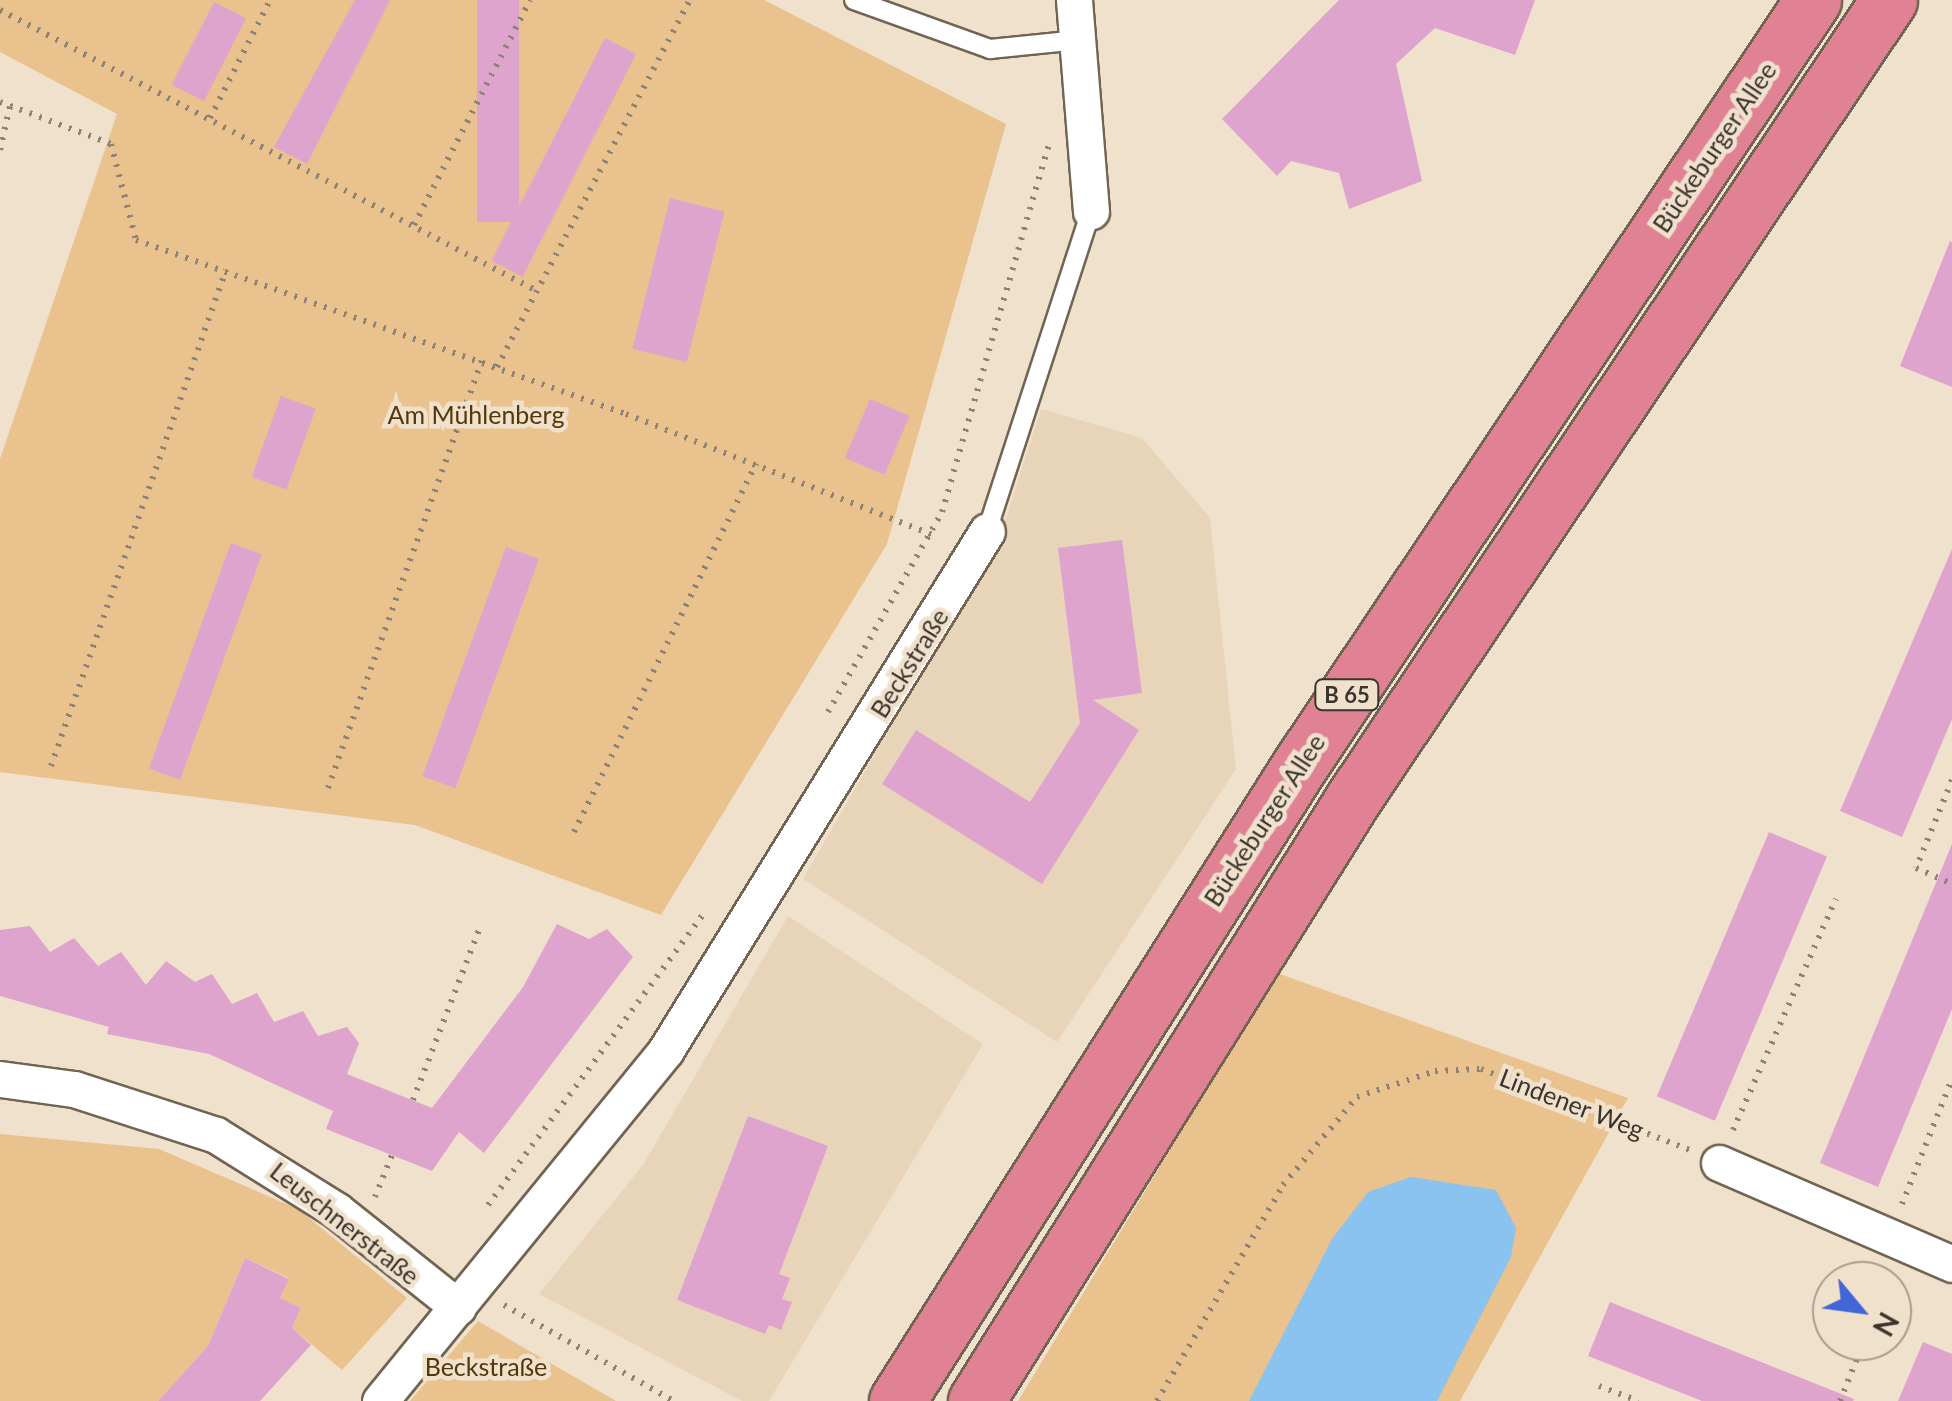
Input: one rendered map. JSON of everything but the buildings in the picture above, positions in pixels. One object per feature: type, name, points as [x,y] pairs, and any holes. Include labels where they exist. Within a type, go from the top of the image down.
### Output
[{"type":"highway","name":"Bückeburger Allee","points":[[897,1401],[1290,781],[1813,0]]},
{"type":"highway","name":"B 65","points":[[976,1401],[1353,799],[1889,0]]},
{"type":"street","points":[[1074,0],[1085,86],[1091,210]]},
{"type":"street","name":"Beckstraße","points":[[380,1401],[666,1050],[986,531]]},
{"type":"street","name":"Leuschnerstraße","points":[[0,1080],[74,1089],[216,1134],[336,1210],[458,1307]]},
{"type":"street","points":[[1718,1163],[1952,1264]]},
{"type":"lane","points":[[854,0],[990,50],[1079,40]]},
{"type":"lane","name":"Beckstraße","points":[[986,531],[1091,210]]},
{"type":"path","points":[[11,0],[2,11],[537,291]]},
{"type":"path","points":[[210,118],[270,0]]},
{"type":"path","points":[[414,224],[530,0]]},
{"type":"path","points":[[497,368],[690,0]]},
{"type":"path","points":[[822,722],[933,536],[1042,154],[1085,86]]},
{"type":"path","points":[[0,102],[111,144],[136,240],[482,361],[756,463],[933,536]]},
{"type":"path","points":[[0,150],[10,106]]},
{"type":"path","points":[[51,766],[226,270]]},
{"type":"path","points":[[328,788],[482,361]]},
{"type":"path","points":[[574,832],[756,463]]},
{"type":"path","points":[[1952,780],[1916,868],[1952,884]]},
{"type":"path","points":[[1718,1163],[1836,899]]},
{"type":"path","points":[[483,1212],[709,905]]},
{"type":"path","points":[[413,1100],[480,930]]},
{"type":"path","name":"Lindener Weg","points":[[1157,1401],[1316,1135],[1357,1098],[1395,1080],[1481,1069],[1718,1163]]},
{"type":"path","points":[[1888,1238],[1952,1079]]},
{"type":"path","points":[[458,1307],[504,1305],[674,1401]]},
{"type":"path","points":[[1840,1401],[1856,1361]]},
{"type":"path","points":[[1599,1386],[1638,1401]]},
{"type":"shaded area","points":[[1041,409],[1142,438],[1210,518],[1236,769],[1057,1042],[803,879],[1000,537]]},
{"type":"shaded area","points":[[788,916],[983,1044],[769,1401],[742,1401],[539,1294],[643,1165]]},
{"type":"green space","name":"Am Mühlenberg","points":[[0,0],[764,0],[1006,124],[887,544],[661,915],[415,825],[0,772],[0,459],[117,114],[0,52]]},
{"type":"green space","points":[[1277,973],[1628,1098],[1460,1401],[1018,1401]]},
{"type":"green space","points":[[0,1134],[159,1149],[298,1209],[407,1298],[342,1370],[292,1328],[301,1308],[280,1298],[289,1278],[245,1258],[208,1346],[158,1401],[0,1401]]},
{"type":"green space","name":"Beckstraße","points":[[478,1321],[616,1401],[410,1401]]},
{"type":"water","points":[[1411,1177],[1496,1190],[1516,1228],[1511,1257],[1437,1401],[1249,1401],[1332,1239],[1368,1192]]}]
